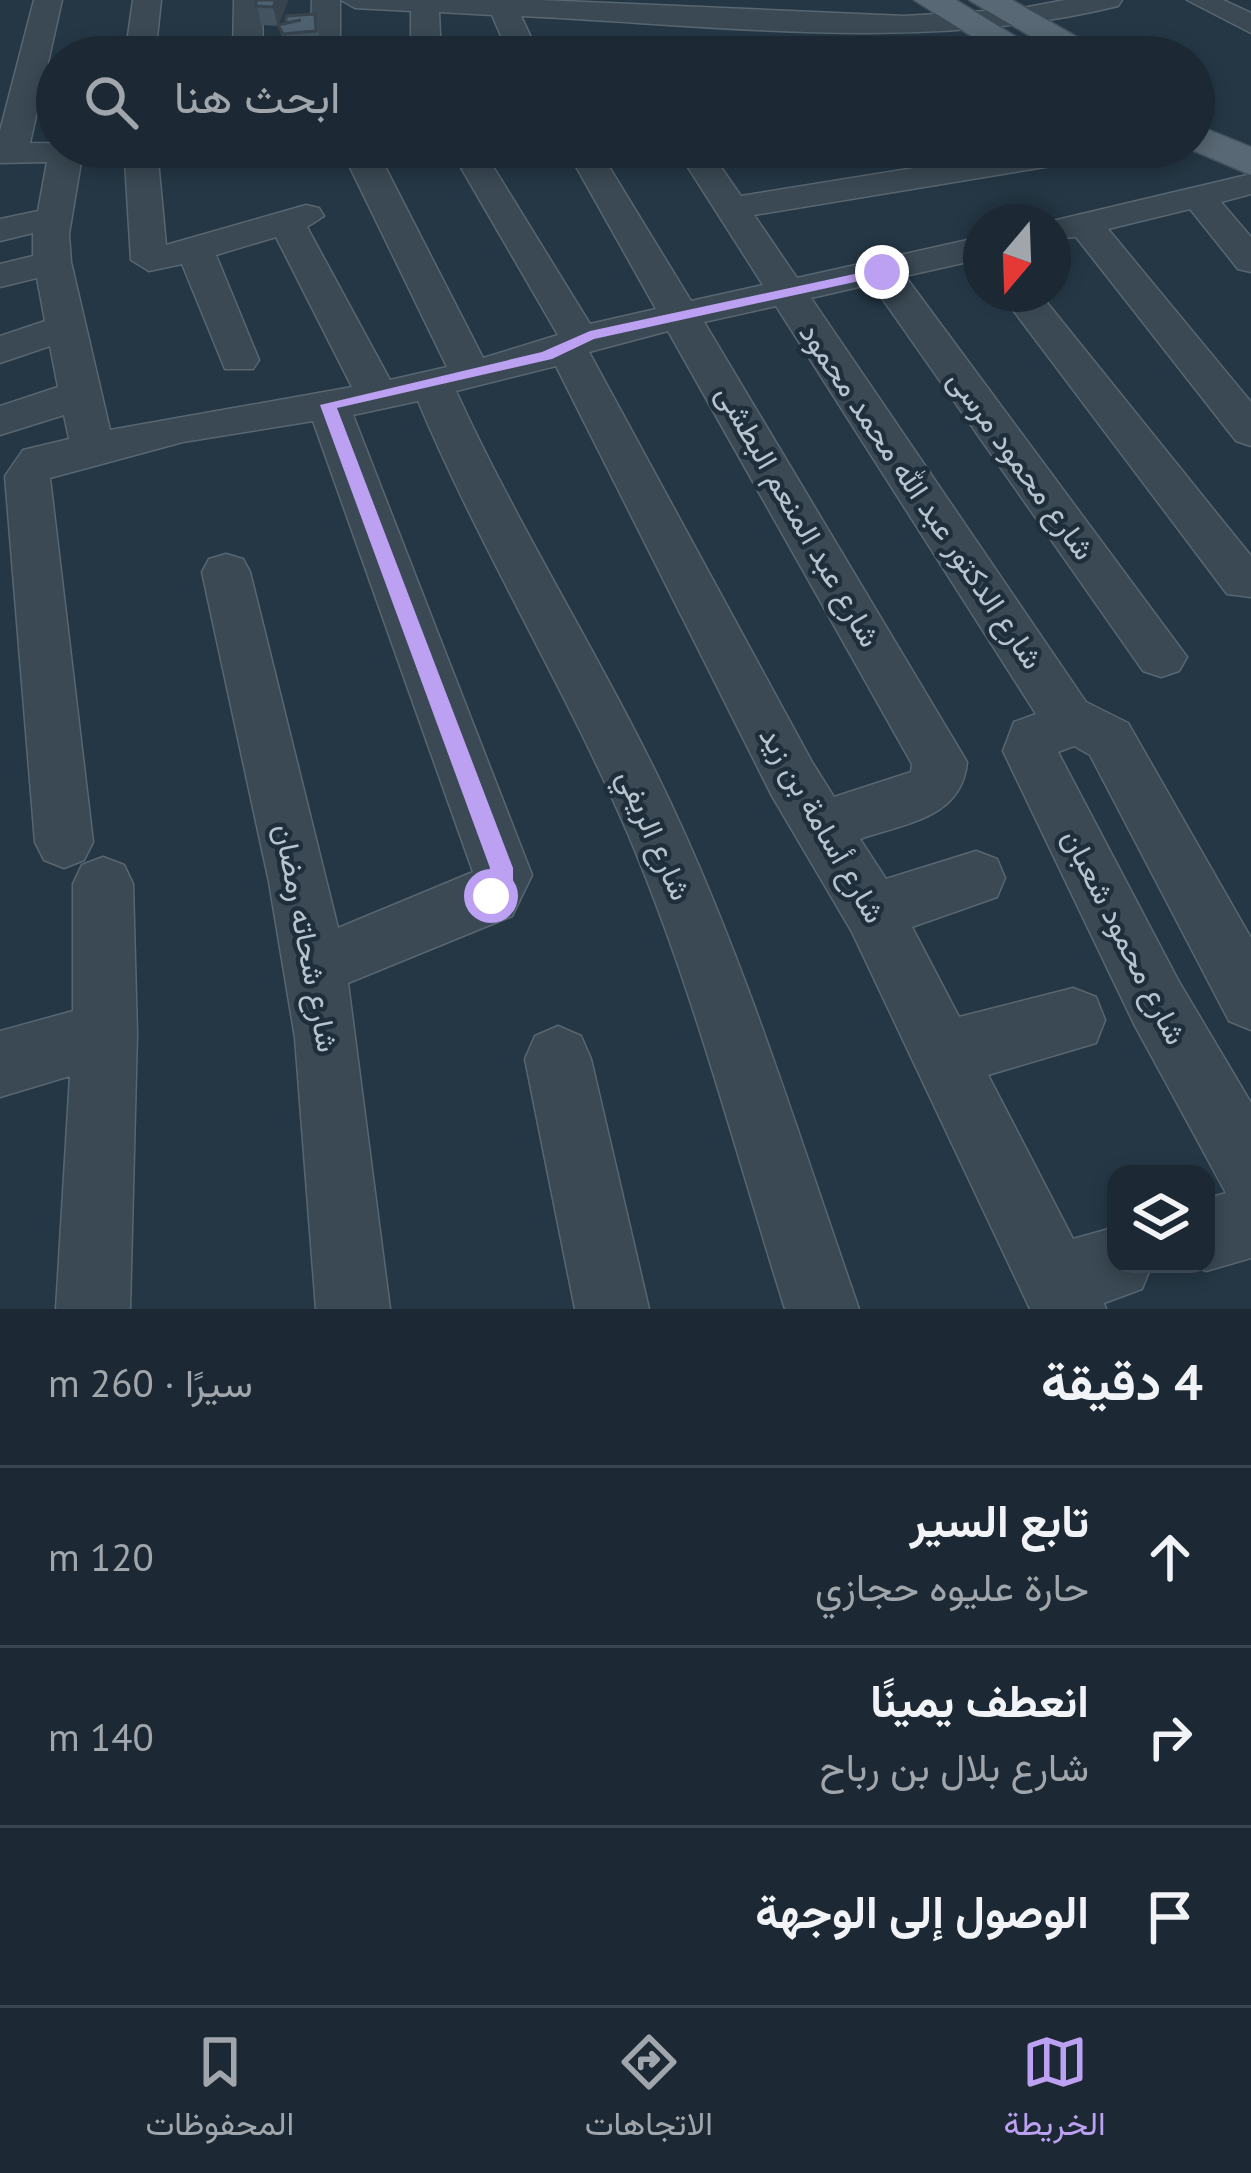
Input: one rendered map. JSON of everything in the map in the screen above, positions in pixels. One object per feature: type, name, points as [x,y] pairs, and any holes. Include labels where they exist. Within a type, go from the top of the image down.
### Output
[{"type":"main road","points":[[931,0],[1043,7],[1073,36]]},
{"type":"main road","points":[[1215,114],[1251,130]]},
{"type":"main road","points":[[1215,146],[1251,163]]},
{"type":"street","points":[[38,36],[48,0]]},
{"type":"street","points":[[143,36],[147,0]]},
{"type":"street","points":[[248,0],[248,36]]},
{"type":"street","points":[[325,36],[326,0]]},
{"type":"street","points":[[355,0],[817,22],[1043,7]]},
{"type":"street","points":[[1202,0],[1251,24]]},
{"type":"street","points":[[425,4],[426,36]]},
{"type":"street","points":[[503,8],[516,36]]},
{"type":"street","points":[[603,13],[618,36]]},
{"type":"street","points":[[725,19],[731,36]]},
{"type":"street","points":[[817,22],[825,36]]},
{"type":"street","points":[[36,43],[5,153],[36,152]]},
{"type":"street","points":[[63,168],[53,218],[52,262],[92,446]]},
{"type":"street","points":[[136,168],[149,260],[297,219],[402,390]]},
{"type":"street","points":[[248,168],[249,233]]},
{"type":"street","points":[[314,967],[491,896],[502,875],[402,390],[362,168]]},
{"type":"street","name":"شارع أسامة بن زيد","points":[[477,168],[573,342],[792,779],[873,912],[943,1054],[1080,1284]]},
{"type":"street","name":"شارع عبد المنعم البطشى","points":[[594,168],[940,762],[938,781],[929,790],[823,826]]},
{"type":"street","name":"شارع الدكتور عبد الله محمد محمود","points":[[705,168],[1072,724]]},
{"type":"street","points":[[731,208],[977,168]]},
{"type":"street","points":[[1071,228],[1251,184]]},
{"type":"street","points":[[1199,197],[1251,261]]},
{"type":"street","points":[[0,230],[53,218]]},
{"type":"street","points":[[1071,230],[1251,431]]},
{"type":"street","points":[[195,250],[239,360]]},
{"type":"street","points":[[93,1309],[105,1034],[27,476],[45,457],[402,390],[573,342],[963,252]]},
{"type":"street","points":[[0,276],[52,262]]},
{"type":"street","name":"شارع محمود مرسى","points":[[882,272],[1161,657]]},
{"type":"street","points":[[1034,312],[1244,581]]},
{"type":"street","points":[[0,350],[64,328]]},
{"type":"street","name":"شارع الريفي","points":[[402,390],[483,501],[654,828],[707,965],[822,1309]]},
{"type":"street","points":[[0,421],[82,394]]},
{"type":"street","name":"شارع شحاته رمضان","points":[[226,572],[314,967],[340,1136],[353,1309]]},
{"type":"street","points":[[1072,724],[1088,724],[1109,739],[1251,999]]},
{"type":"street","name":"شارع محمود شعبان","points":[[1072,724],[1036,735],[1030,751],[1156,1002],[1251,1169]]},
{"type":"street","points":[[873,912],[976,878]]},
{"type":"street","points":[[943,1054],[1072,1020]]},
{"type":"street","points":[[0,1064],[105,1034]]},
{"type":"street","points":[[558,1059],[611,1309]]},
{"type":"street","points":[[1215,1232],[1251,1222]]},
{"type":"building","points":[[256,0],[276,0],[273,7],[256,6]]},
{"type":"building","points":[[315,14],[316,31],[283,34],[278,25],[301,20],[286,23],[286,16]]},
{"type":"route","points":[[491,896],[502,882],[502,868],[328,405],[546,356],[590,336],[882,272]]}]
